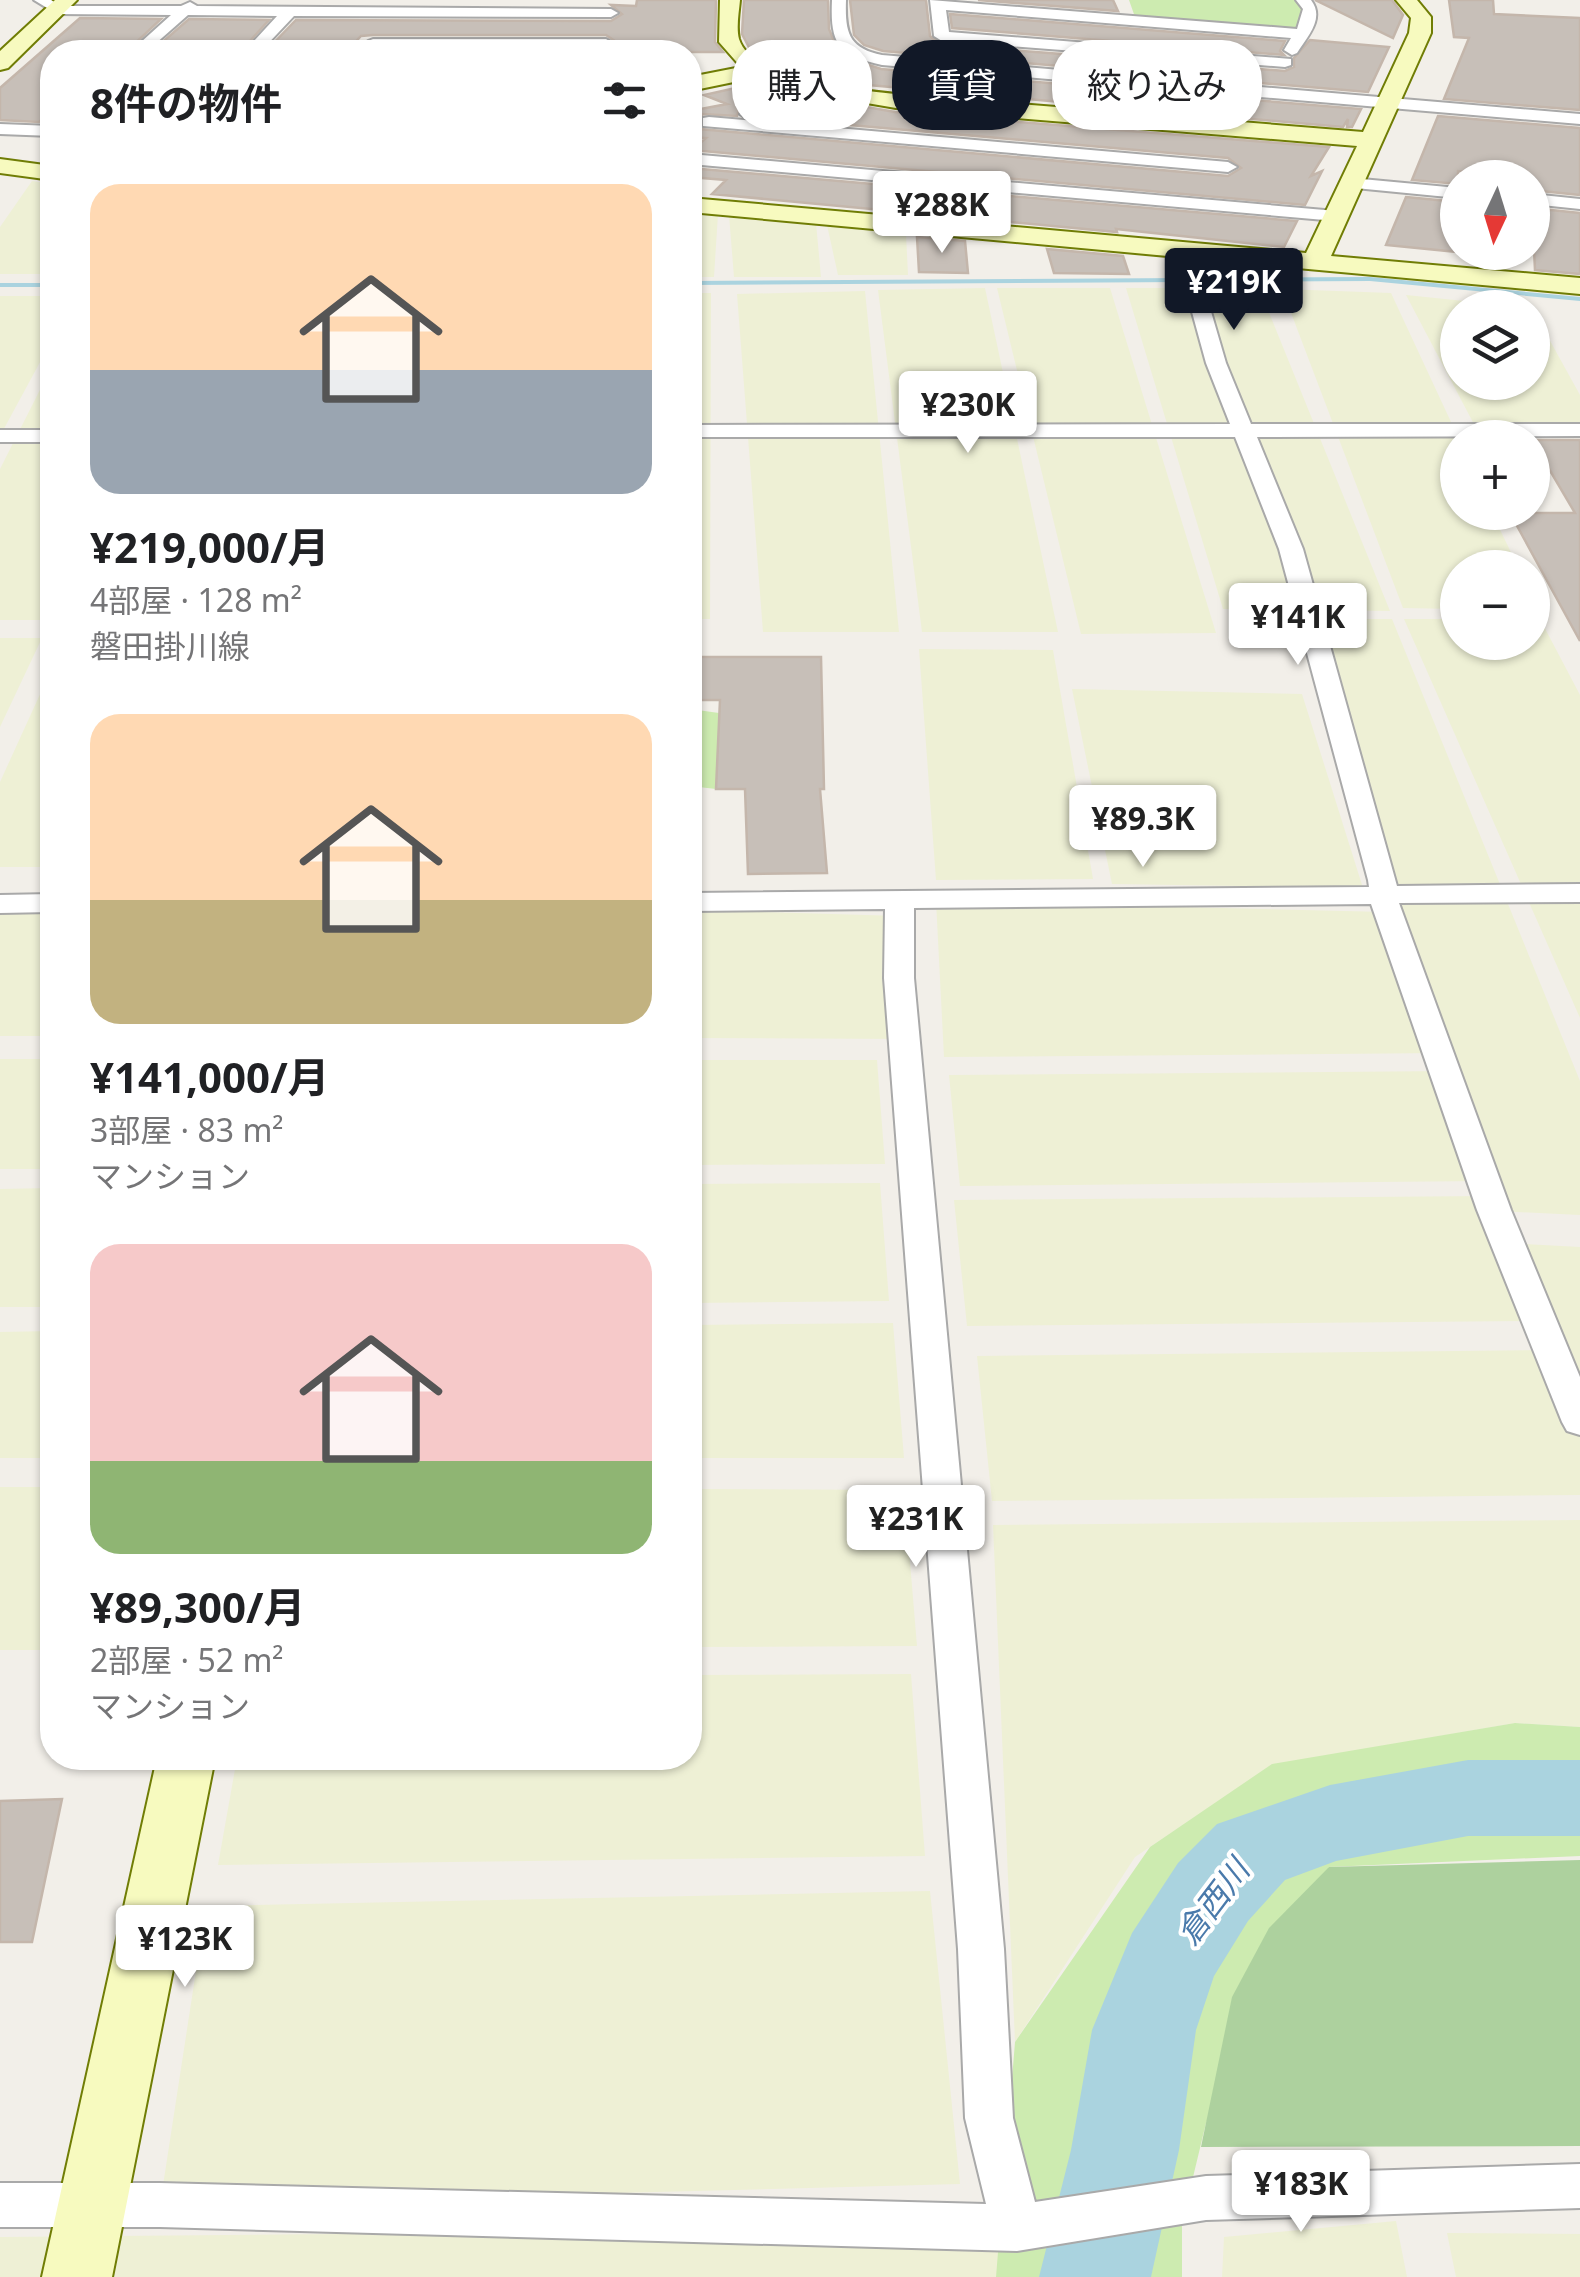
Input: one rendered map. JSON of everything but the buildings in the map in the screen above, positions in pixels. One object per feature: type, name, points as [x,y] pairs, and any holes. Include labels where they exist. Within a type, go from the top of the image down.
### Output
[{"type":"street","points":[[150,40],[178,13],[201,0]]},
{"type":"street","points":[[730,0],[728,40],[732,48]]},
{"type":"street","points":[[839,0],[840,37],[858,52],[892,60]]},
{"type":"street","points":[[1267,93],[1302,34],[1310,8],[1303,0]]},
{"type":"street","points":[[1315,262],[1422,26],[1421,17],[1406,0]]},
{"type":"street","points":[[1285,62],[942,36],[938,2],[1302,34]]},
{"type":"street","points":[[0,63],[55,3],[178,13],[398,13],[611,6],[609,40]]},
{"type":"street","points":[[263,40],[288,13]]},
{"type":"street","points":[[376,40],[398,13]]},
{"type":"street","points":[[1033,42],[1052,14]]},
{"type":"street","points":[[702,82],[732,76]]},
{"type":"street","points":[[1032,86],[1267,93],[1580,119]]},
{"type":"street","points":[[702,124],[732,117]]},
{"type":"street","points":[[708,122],[1218,186],[1336,216]]},
{"type":"street","points":[[0,129],[40,131]]},
{"type":"street","points":[[1218,186],[1248,130],[1371,140]]},
{"type":"street","points":[[702,159],[1218,186]]},
{"type":"street","points":[[0,166],[40,171]]},
{"type":"street","points":[[1351,183],[1440,190]]},
{"type":"street","points":[[1550,202],[1580,204]]},
{"type":"street","points":[[702,206],[1580,286]]},
{"type":"street","points":[[1184,250],[1216,363],[1246,429],[1313,620],[1386,898],[1386,912],[1494,1210],[1580,1422]]},
{"type":"street","points":[[702,431],[1580,430]]},
{"type":"street","points":[[0,436],[40,436]]},
{"type":"street","points":[[702,902],[1580,894]]},
{"type":"street","points":[[900,901],[899,978],[914,1113],[982,1948],[989,2118],[1017,2228]]},
{"type":"street","points":[[0,904],[40,903]]},
{"type":"street","points":[[76,2277],[183,1770]]},
{"type":"street","points":[[0,2205],[92,2203],[1017,2228],[1206,2198],[1580,2186]]},
{"type":"green space","points":[[1129,0],[1301,0],[1310,8],[1302,32],[1135,17]]},
{"type":"green space","points":[[32,181],[40,182],[40,274],[0,274],[0,227]]},
{"type":"green space","points":[[702,213],[718,214],[714,277],[702,277]]},
{"type":"green space","points":[[729,215],[816,223],[821,277],[734,277]]},
{"type":"green space","points":[[827,225],[906,234],[908,275],[838,275]]},
{"type":"green space","points":[[985,288],[1058,632],[922,632],[878,290]]},
{"type":"green space","points":[[997,288],[1110,288],[1216,633],[1081,634]]},
{"type":"green space","points":[[1126,288],[1259,288],[1390,611],[1223,609]]},
{"type":"green space","points":[[1282,289],[1391,293],[1450,420],[1440,420],[1440,530],[1500,530],[1510,550],[1440,550],[1440,609],[1403,608]]},
{"type":"green space","points":[[865,291],[899,632],[763,632],[737,294]]},
{"type":"green space","points":[[702,293],[711,293],[710,619],[702,619]]},
{"type":"green space","points":[[1406,295],[1440,298],[1440,360]]},
{"type":"green space","points":[[0,296],[40,296],[40,362],[0,436]]},
{"type":"green space","points":[[1550,341],[1580,395],[1580,430],[1550,430],[1550,420],[1472,420],[1461,400],[1550,400]]},
{"type":"green space","points":[[40,390],[40,620],[0,620],[0,469]]},
{"type":"green space","points":[[1313,619],[1392,619],[1580,1081],[1580,1215],[1497,1211],[1507,1243],[1580,1247],[1580,1495],[992,1501],[977,1356],[1544,1350],[1534,1321],[967,1326],[954,1200],[1488,1196],[1485,1181],[960,1186],[949,1075],[1450,1071],[1445,1053],[944,1057],[936,901],[1386,912],[1445,1051]]},
{"type":"green space","points":[[1404,619],[1440,619],[1440,660],[1550,660],[1550,638],[1580,695],[1580,1018]]},
{"type":"green space","points":[[0,638],[40,638],[40,642],[0,727]]},
{"type":"green space","points":[[919,649],[1053,650],[1093,879],[936,880]]},
{"type":"green space","points":[[1072,689],[1302,694],[1363,888],[1112,884]]},
{"type":"green space","points":[[40,694],[40,867],[0,867],[0,782]]},
{"type":"green space","points":[[702,711],[719,713],[716,789],[702,787]]},
{"type":"green space","points":[[40,907],[40,1036],[0,1036],[0,908]]},
{"type":"green space","points":[[702,910],[900,916],[907,1039],[702,1038]]},
{"type":"green space","points":[[0,1059],[40,1059],[40,1169],[0,1169]]},
{"type":"green space","points":[[702,1060],[877,1060],[885,1164],[702,1165]]},
{"type":"green space","points":[[880,1183],[889,1301],[702,1303],[702,1184]]},
{"type":"green space","points":[[40,1188],[40,1307],[0,1307],[0,1189]]},
{"type":"green space","points":[[893,1323],[904,1458],[702,1458],[702,1325]]},
{"type":"green space","points":[[40,1331],[40,1458],[0,1458],[0,1332]]},
{"type":"green space","points":[[0,1487],[40,1487],[40,1650],[0,1650]]},
{"type":"green space","points":[[702,1489],[904,1490],[917,1646],[702,1647]]},
{"type":"green space","points":[[1580,1520],[1580,1727],[1515,1723],[1272,1765],[1135,1857],[1015,2042],[993,1525]]},
{"type":"green space","points":[[911,1674],[925,1856],[218,1865],[235,1770],[702,1770],[702,1675]]},
{"type":"green space","points":[[1515,1723],[1580,1727],[1580,1856],[1329,1867],[1206,2123],[1182,2223],[1182,2277],[996,2277],[1015,2042],[1150,1847],[1272,1764]]},
{"type":"green space","points":[[1580,1860],[1580,2146],[1201,2147],[1232,1997],[1269,1928],[1329,1867]]},
{"type":"green space","points":[[930,1891],[960,2184],[160,2205],[206,1906]]},
{"type":"green space","points":[[1396,2221],[1407,2277],[1222,2277],[1224,2237]]},
{"type":"green space","points":[[1017,2228],[1008,2277],[0,2277],[0,2237]]},
{"type":"green space","points":[[1447,2233],[1580,2234],[1580,2277],[1456,2277]]},
{"type":"waterway","points":[[702,283],[1370,279],[1580,299]]},
{"type":"waterway","points":[[0,285],[40,285]]},
{"type":"waterway","name":"倉西川","points":[[1095,2277],[1125,2150],[1144,2030],[1168,1963],[1213,1892],[1251,1852],[1330,1824],[1468,1798],[1580,1798]]}]
